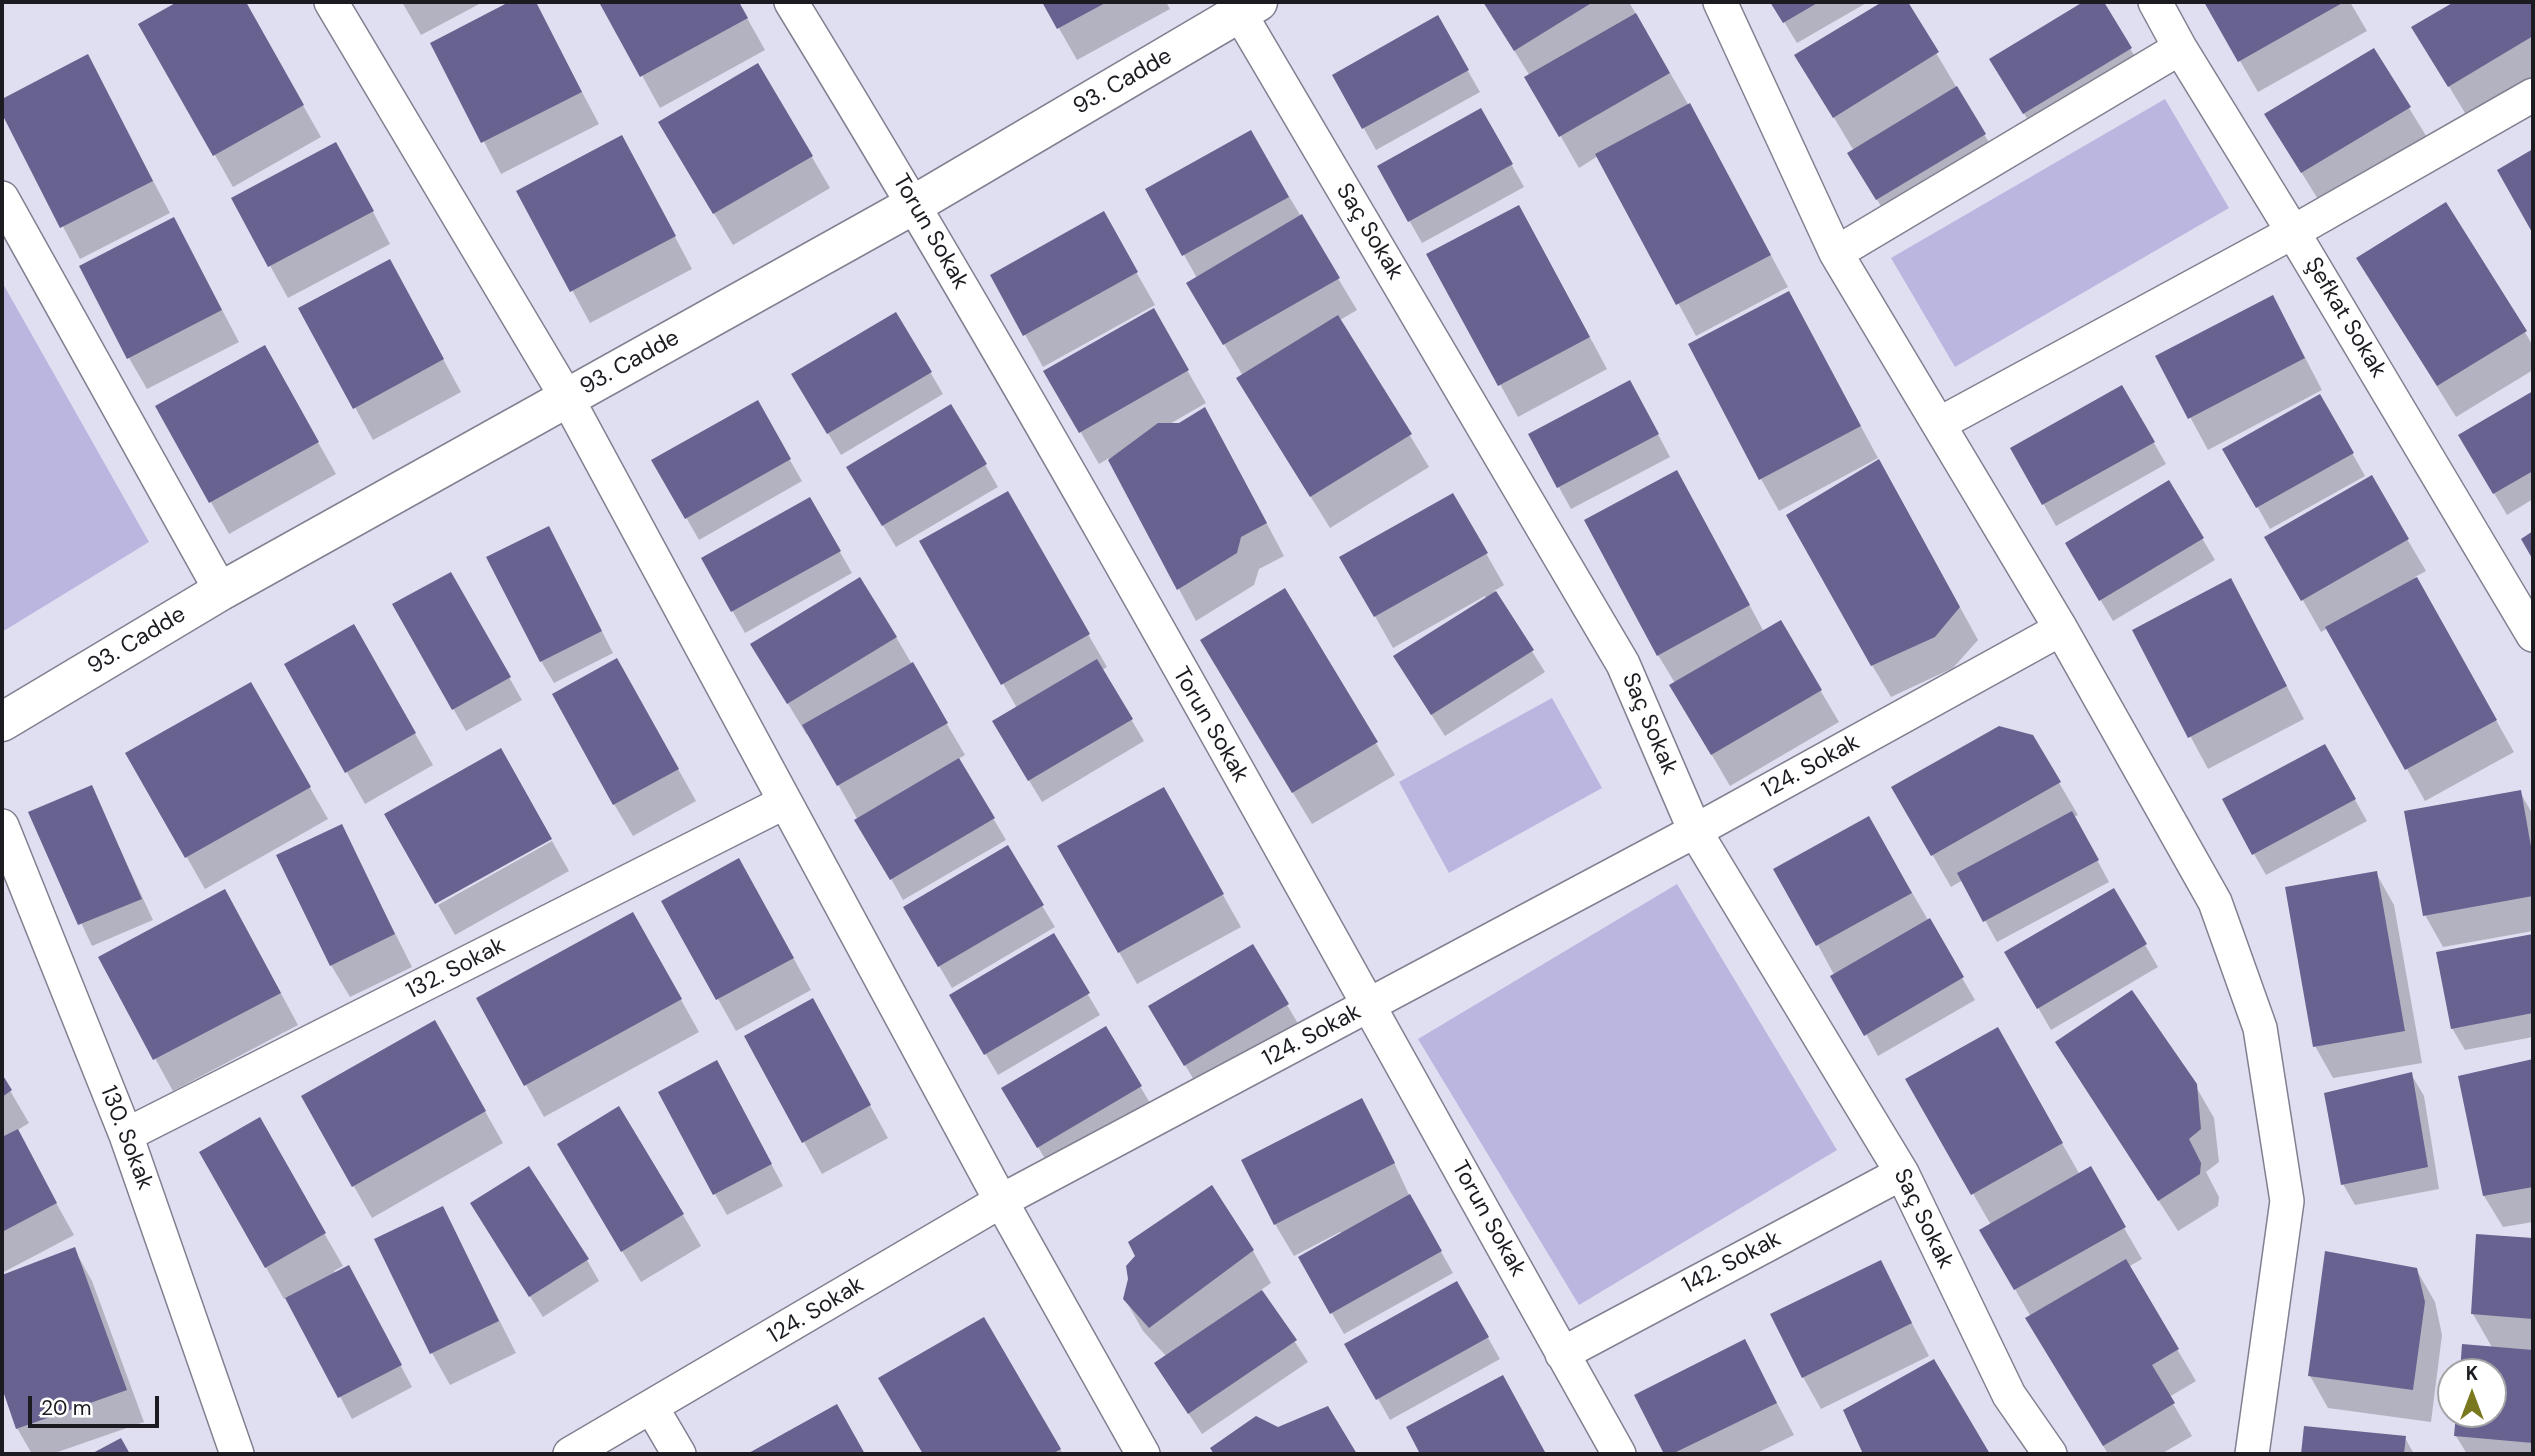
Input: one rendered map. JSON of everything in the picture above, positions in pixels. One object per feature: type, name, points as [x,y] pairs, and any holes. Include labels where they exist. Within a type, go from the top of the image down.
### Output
[{"type":"main road","name":"93. Cadde","points":[[2,722],[221,591],[915,204],[1244,5]]},
{"type":"street","points":[[331,2],[567,398],[1001,1201],[1143,1454]]},
{"type":"street","name":"Torun Sokak","points":[[791,2],[915,204],[1619,1454]]},
{"type":"street","points":[[1720,2],[1836,253],[2061,629],[2216,902],[2260,1028],[2287,1201],[2252,1454]]},
{"type":"street","name":"Şefkat Sokak","points":[[2155,2],[2180,48],[2294,232],[2533,635]]},
{"type":"street","name":"Saç Sokak","points":[[1244,5],[1623,664],[1695,831],[1902,1173],[2009,1395],[2050,1454]]},
{"type":"street","points":[[1836,253],[2180,48]]},
{"type":"street","points":[[1939,424],[2294,232],[2533,95]]},
{"type":"street","points":[[2,198],[221,591]]},
{"type":"street","name":"124. Sokak","points":[[570,1454],[1001,1201],[1695,831],[2061,629]]},
{"type":"street","name":"132. Sokak","points":[[127,1135],[785,802]]},
{"type":"street","name":"130. Sokak","points":[[2,826],[127,1135],[237,1454]]},
{"type":"street","name":"142. Sokak","points":[[1562,1354],[1902,1173]]},
{"type":"street","points":[[652,1408],[679,1454]]},
{"type":"shaded area","points":[[2165,99],[2229,208],[1955,367],[1891,258]]},
{"type":"shaded area","points":[[2,282],[149,542],[2,632]]},
{"type":"shaded area","points":[[1552,698],[1602,788],[1449,873],[1399,782]]},
{"type":"shaded area","points":[[1677,884],[1837,1150],[1579,1305],[1418,1039]]},
{"type":"building","points":[[177,2],[246,2],[304,105],[213,156],[138,24]]},
{"type":"building","points":[[509,2],[536,2],[582,92],[481,143],[430,43]]},
{"type":"building","points":[[739,2],[748,18],[640,77],[600,4]]},
{"type":"building","points":[[1042,2],[1107,2],[1057,29]]},
{"type":"building","points":[[1483,2],[1593,2],[1514,51]]},
{"type":"building","points":[[1770,2],[1819,2],[1783,23]]},
{"type":"building","points":[[1882,2],[1908,2],[1939,52],[1833,118],[1794,55]]},
{"type":"building","points":[[2083,2],[2104,2],[2132,48],[2023,114],[1989,59]]},
{"type":"building","points":[[2204,2],[2344,2],[2238,62]]},
{"type":"building","points":[[2454,2],[2533,2],[2533,36],[2448,87],[2411,27]]},
{"type":"building","points":[[1636,13],[1670,73],[1559,137],[1524,77]]},
{"type":"building","points":[[1438,15],[1469,70],[1362,129],[1332,75]]},
{"type":"building","points":[[2374,48],[2411,107],[2301,173],[2264,114]]},
{"type":"building","points":[[88,54],[153,181],[60,228],[2,114],[2,99]]},
{"type":"building","points":[[758,63],[813,156],[713,214],[658,122]]},
{"type":"building","points":[[1957,86],[1986,134],[1876,200],[1847,153]]},
{"type":"building","points":[[1690,103],[1771,255],[1676,305],[1595,154]]},
{"type":"building","points":[[1481,108],[1513,164],[1408,222],[1377,166]]},
{"type":"building","points":[[1251,130],[1289,197],[1182,256],[1145,189]]},
{"type":"building","points":[[622,135],[676,236],[570,292],[516,191]]},
{"type":"building","points":[[336,142],[374,211],[268,267],[231,198]]},
{"type":"building","points":[[2533,149],[2533,234],[2497,170]]},
{"type":"building","points":[[2446,202],[2527,331],[2437,386],[2356,258]]},
{"type":"building","points":[[1519,205],[1590,337],[1498,386],[1426,254]]},
{"type":"building","points":[[1104,211],[1138,272],[1023,336],[990,275]]},
{"type":"building","points":[[1302,214],[1340,278],[1223,345],[1186,283]]},
{"type":"building","points":[[174,217],[222,310],[127,359],[79,266]]},
{"type":"building","points":[[390,259],[444,359],[353,409],[298,308]]},
{"type":"building","points":[[1789,291],[1861,426],[1759,480],[1688,344]]},
{"type":"building","points":[[2273,295],[2305,358],[2188,419],[2155,356]]},
{"type":"building","points":[[1154,308],[1189,370],[1079,433],[1043,371]]},
{"type":"building","points":[[896,312],[932,372],[827,434],[791,374]]},
{"type":"building","points":[[1338,315],[1412,434],[1310,497],[1236,378]]},
{"type":"building","points":[[265,345],[319,442],[209,503],[155,406]]},
{"type":"building","points":[[1630,380],[1659,434],[1557,488],[1528,434]]},
{"type":"building","points":[[2122,385],[2155,442],[2042,505],[2010,448]]},
{"type":"building","points":[[2533,391],[2533,471],[2493,494],[2458,435]]},
{"type":"building","points":[[2320,394],[2354,453],[2256,508],[2222,449]]},
{"type":"building","points":[[758,400],[791,459],[685,519],[651,460]]},
{"type":"building","points":[[951,404],[987,464],[882,526],[846,467]]},
{"type":"building","points":[[1205,407],[1267,523],[1241,537],[1237,553],[1177,590],[1108,460],[1158,423],[1179,423]]},
{"type":"building","points":[[1879,459],[1960,607],[1935,637],[1871,666],[1786,515]]},
{"type":"building","points":[[1677,470],[1750,605],[1657,656],[1584,520]]},
{"type":"building","points":[[2372,475],[2409,539],[2301,601],[2264,537]]},
{"type":"building","points":[[2169,480],[2204,538],[2099,601],[2065,543]]},
{"type":"building","points":[[1008,491],[1090,634],[1001,685],[919,541]]},
{"type":"building","points":[[1453,493],[1488,553],[1374,617],[1339,557]]},
{"type":"building","points":[[810,497],[841,551],[731,612],[701,558]]},
{"type":"building","points":[[549,526],[602,631],[540,662],[486,557]]},
{"type":"building","points":[[2533,531],[2533,560],[2521,539]]},
{"type":"building","points":[[451,572],[511,677],[452,710],[392,604]]},
{"type":"building","points":[[860,577],[897,637],[787,704],[750,644]]},
{"type":"building","points":[[2417,577],[2497,720],[2405,770],[2325,627]]},
{"type":"building","points":[[2231,578],[2287,686],[2188,738],[2132,630]]},
{"type":"building","points":[[1285,588],[1378,742],[1292,793],[1200,640]]},
{"type":"building","points":[[1496,591],[1534,650],[1431,715],[1393,656]]},
{"type":"building","points":[[1781,620],[1822,690],[1711,755],[1669,685]]},
{"type":"building","points":[[354,624],[416,733],[345,773],[284,664]]},
{"type":"building","points":[[617,658],[679,769],[613,805],[552,694]]},
{"type":"building","points":[[1097,659],[1133,719],[1028,781],[992,721]]},
{"type":"building","points":[[913,662],[948,723],[837,786],[802,725]]},
{"type":"building","points":[[251,682],[311,787],[185,858],[125,753]]},
{"type":"building","points":[[1999,726],[2033,735],[2061,782],[1931,856],[1891,787]]},
{"type":"building","points":[[2325,744],[2356,799],[2252,855],[2222,799]]},
{"type":"building","points":[[501,748],[552,839],[435,904],[384,814]]},
{"type":"building","points":[[959,758],[995,818],[890,880],[854,820]]},
{"type":"building","points":[[92,785],[142,899],[78,925],[28,812]]},
{"type":"building","points":[[1164,787],[1224,894],[1118,953],[1057,846]]},
{"type":"building","points":[[2521,790],[2533,858],[2533,896],[2423,916],[2404,811]]},
{"type":"building","points":[[2072,811],[2099,860],[1983,922],[1957,873]]},
{"type":"building","points":[[1869,816],[1912,893],[1816,946],[1773,869]]},
{"type":"building","points":[[342,824],[395,934],[330,966],[276,855]]},
{"type":"building","points":[[1008,845],[1044,905],[938,967],[903,907]]},
{"type":"building","points":[[739,858],[794,958],[716,1000],[661,901]]},
{"type":"building","points":[[2377,871],[2405,1031],[2313,1047],[2285,887]]},
{"type":"building","points":[[2114,888],[2147,944],[2037,1009],[2004,952]]},
{"type":"building","points":[[225,889],[281,993],[153,1060],[98,957]]},
{"type":"building","points":[[633,912],[682,999],[524,1086],[476,998]]},
{"type":"building","points":[[1930,918],[1964,977],[1864,1036],[1830,976]]},
{"type":"building","points":[[1054,933],[1090,993],[984,1055],[949,995]]},
{"type":"building","points":[[2533,934],[2533,1013],[2451,1029],[2436,952]]},
{"type":"building","points":[[1253,944],[1289,1004],[1184,1066],[1148,1006]]},
{"type":"building","points":[[2132,990],[2197,1084],[2201,1129],[2189,1139],[2201,1163],[2200,1174],[2158,1201],[2055,1042]]},
{"type":"building","points":[[813,998],[871,1105],[802,1143],[744,1036]]},
{"type":"building","points":[[435,1020],[486,1111],[352,1187],[301,1096]]},
{"type":"building","points":[[1106,1026],[1142,1086],[1037,1148],[1001,1088]]},
{"type":"building","points":[[1998,1027],[2063,1143],[1971,1195],[1905,1079]]},
{"type":"building","points":[[2533,1059],[2533,1187],[2483,1196],[2458,1076]]},
{"type":"building","points":[[717,1060],[772,1164],[713,1195],[658,1092]]},
{"type":"building","points":[[2412,1072],[2428,1167],[2341,1185],[2324,1093]]},
{"type":"building","points":[[2,1074],[12,1090],[2,1097]]},
{"type":"building","points":[[1362,1098],[1395,1163],[1274,1225],[1241,1160]]},
{"type":"building","points":[[619,1106],[684,1214],[621,1252],[557,1144]]},
{"type":"building","points":[[260,1117],[326,1233],[265,1268],[199,1152]]},
{"type":"building","points":[[18,1129],[57,1203],[2,1232],[2,1137]]},
{"type":"building","points":[[529,1166],[589,1259],[529,1297],[470,1203]]},
{"type":"building","points":[[2091,1166],[2126,1227],[2014,1290],[1979,1230]]},
{"type":"building","points":[[1212,1185],[1254,1250],[1149,1328],[1123,1299],[1128,1279],[1126,1266],[1135,1256],[1128,1242]]},
{"type":"building","points":[[1410,1194],[1442,1251],[1330,1314],[1298,1257]]},
{"type":"building","points":[[443,1206],[499,1321],[430,1354],[374,1239]]},
{"type":"building","points":[[2476,1234],[2533,1238],[2533,1319],[2471,1314]]},
{"type":"building","points":[[75,1247],[127,1390],[16,1429],[2,1388],[2,1275]]},
{"type":"building","points":[[2325,1251],[2417,1268],[2425,1302],[2413,1390],[2308,1376]]},
{"type":"building","points":[[2126,1259],[2179,1349],[2152,1365],[2175,1403],[2103,1446],[2025,1318]]},
{"type":"building","points":[[1881,1260],[1912,1323],[1802,1378],[1770,1314]]},
{"type":"building","points":[[349,1265],[402,1365],[338,1398],[285,1298]]},
{"type":"building","points":[[1457,1281],[1489,1337],[1376,1400],[1344,1344]]},
{"type":"building","points":[[1262,1290],[1297,1340],[1188,1414],[1154,1363]]},
{"type":"building","points":[[984,1317],[1061,1449],[1052,1454],[923,1454],[878,1378]]},
{"type":"building","points":[[1745,1339],[1777,1403],[1672,1454],[1664,1454],[1634,1395]]},
{"type":"building","points":[[2462,1344],[2533,1350],[2533,1443],[2454,1436],[2455,1428],[2507,1428],[2507,1358],[2461,1358]]},
{"type":"building","points":[[1934,1359],[1990,1454],[1863,1454],[1843,1410]]},
{"type":"building","points":[[1503,1375],[1546,1454],[1420,1454],[1406,1427]]},
{"type":"building","points":[[837,1404],[865,1454],[747,1454]]},
{"type":"building","points":[[1328,1406],[1357,1454],[1214,1454],[1210,1448],[1256,1416],[1278,1427]]},
{"type":"building","points":[[2304,1426],[2406,1436],[2404,1454],[2301,1454]]},
{"type":"building","points":[[121,1438],[130,1454],[91,1454]]}]
